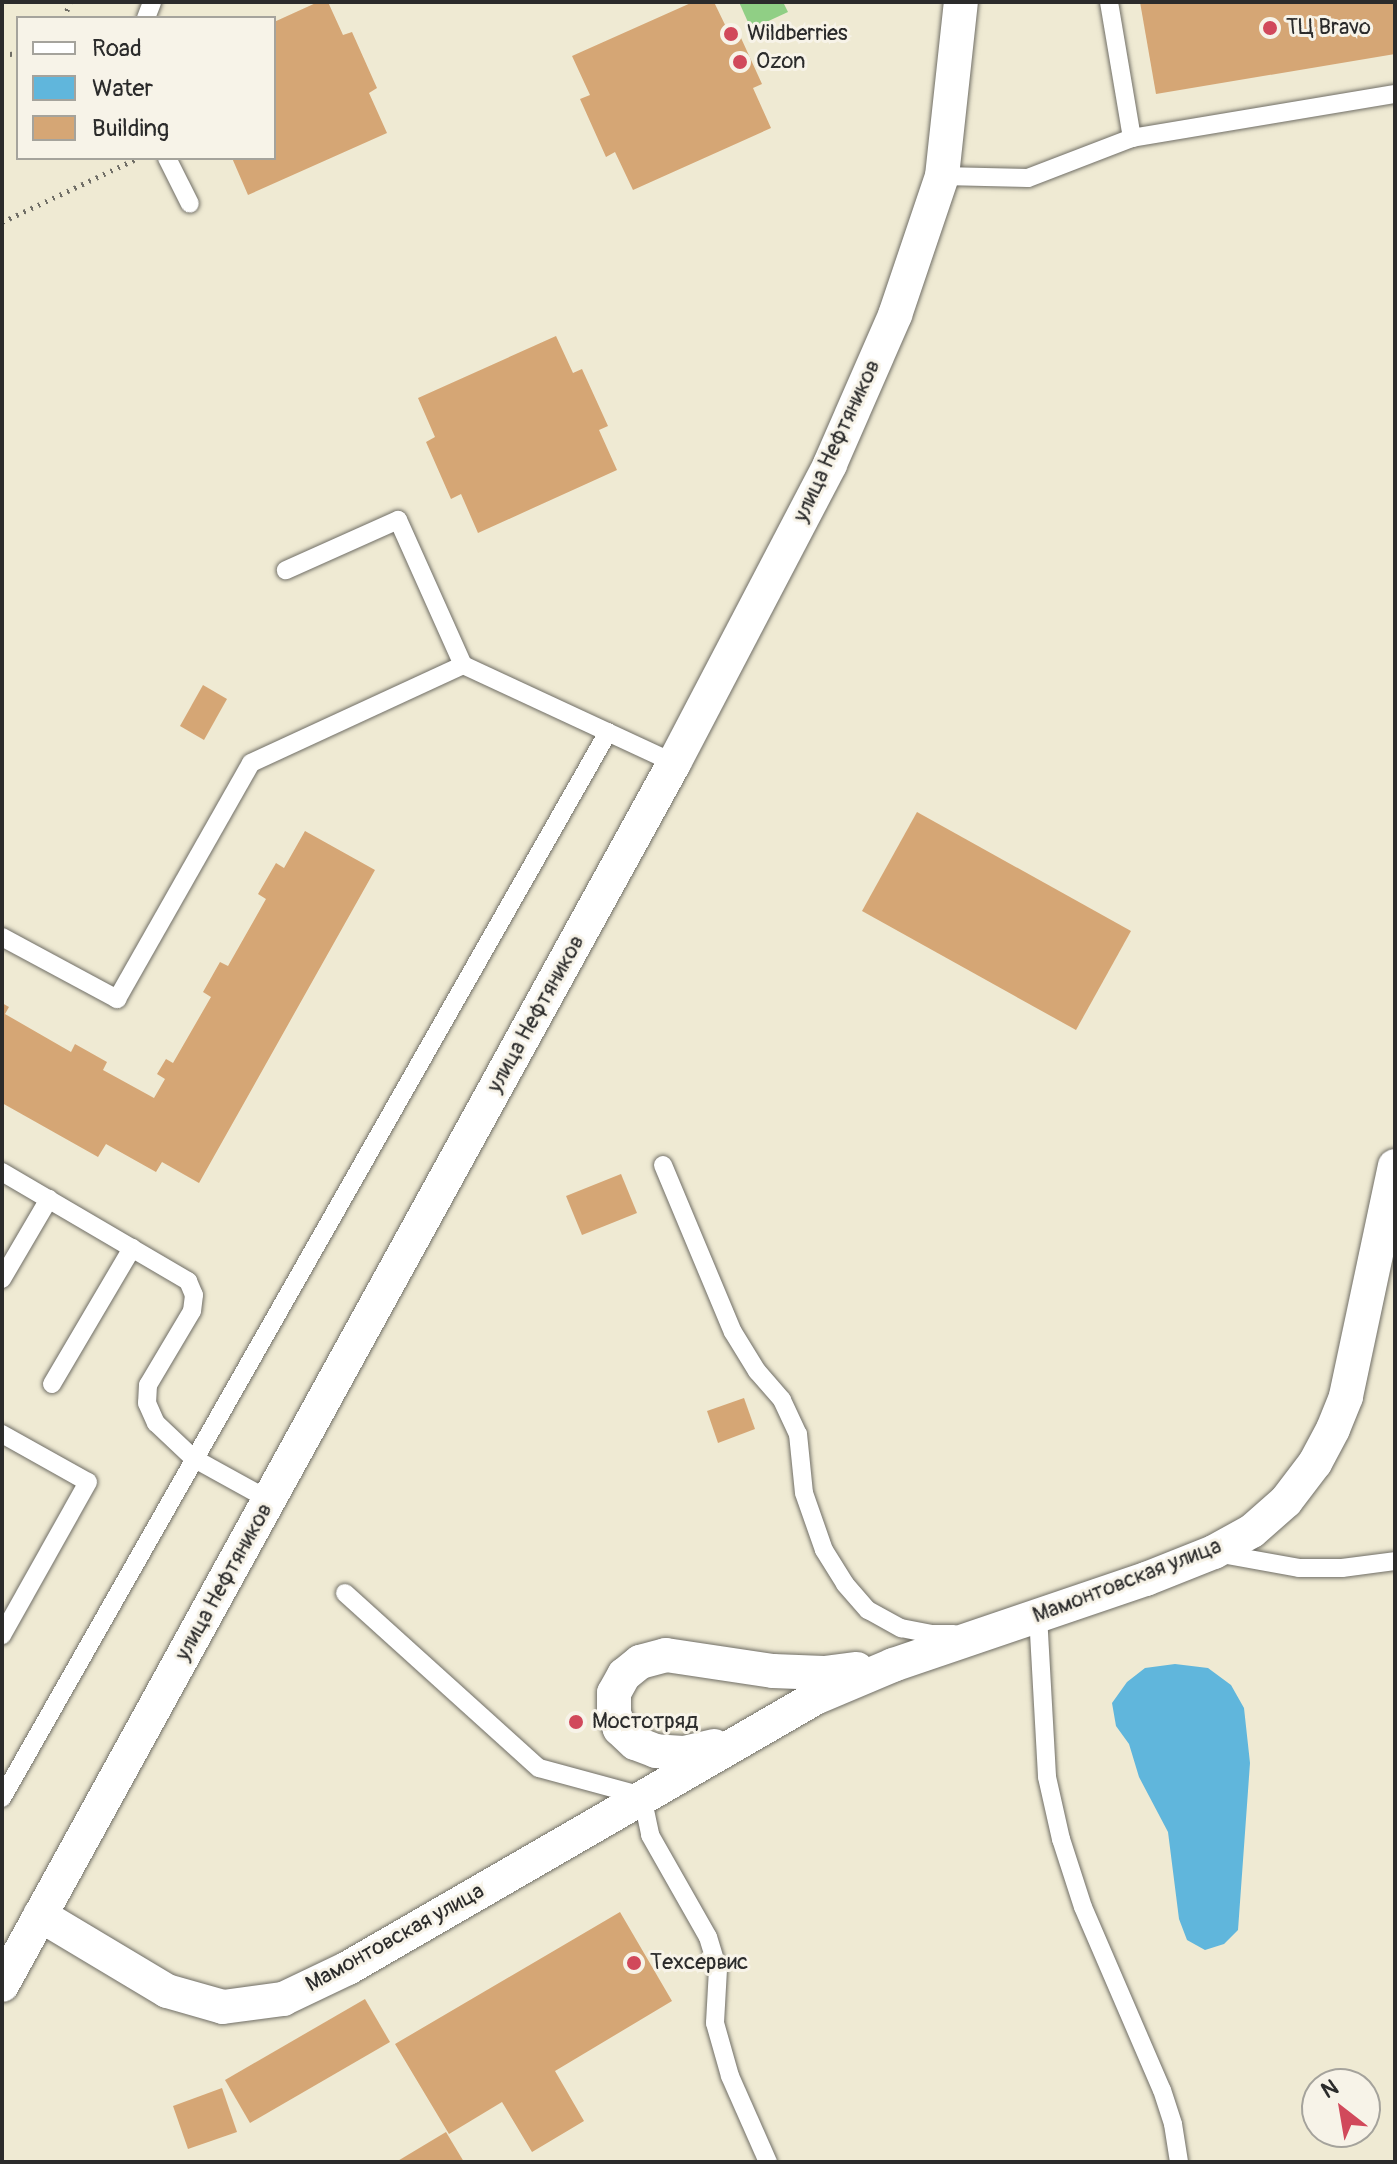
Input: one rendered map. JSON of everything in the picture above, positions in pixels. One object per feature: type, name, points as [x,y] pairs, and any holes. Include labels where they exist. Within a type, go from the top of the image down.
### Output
[{"type":"street","name":"улица Нефтяников","points":[[2,1985],[674,763],[830,464],[895,315],[942,176],[961,2]]},
{"type":"street","name":"Мамонтовская улица","points":[[40,1915],[167,1991],[223,2007],[283,1999],[348,1968],[736,1740],[815,1698],[893,1665],[1214,1552],[1252,1531],[1286,1501],[1315,1463],[1346,1396],[1395,1166]]},
{"type":"street","name":"Мамонтовская улица","points":[[736,1740],[683,1753],[656,1751],[635,1743],[620,1729],[614,1713],[614,1693],[624,1675],[640,1662],[666,1655],[773,1671],[824,1673],[893,1665]]},
{"type":"lane","points":[[1109,2],[1132,138]]},
{"type":"lane","points":[[942,176],[1028,178],[1132,138],[1395,94]]},
{"type":"lane","points":[[168,160],[190,204]]},
{"type":"lane","points":[[286,570],[398,520],[463,665],[674,763]]},
{"type":"lane","points":[[2,937],[117,999],[251,763],[463,665]]},
{"type":"lane","points":[[2,1798],[608,732]]},
{"type":"lane","points":[[663,1165],[733,1332],[782,1400],[798,1434],[804,1493],[824,1550],[845,1584],[868,1610],[901,1628],[933,1634],[985,1633]]},
{"type":"lane","points":[[2,1172],[188,1281],[194,1295],[192,1311],[148,1385],[147,1403],[156,1423],[193,1458],[269,1500]]},
{"type":"lane","points":[[2,1279],[49,1199]]},
{"type":"lane","points":[[52,1384],[132,1248]]},
{"type":"lane","points":[[2,1434],[88,1482],[2,1635]]},
{"type":"lane","points":[[1214,1552],[1299,1568],[1342,1568],[1395,1561]]},
{"type":"lane","points":[[345,1593],[539,1768],[642,1796],[650,1835],[666,1869],[708,1937],[718,1969],[715,2023],[730,2076],[768,2162]]},
{"type":"lane","points":[[1038,1615],[1047,1777],[1061,1839],[1083,1907],[1162,2090],[1173,2124],[1179,2162]]},
{"type":"path","points":[[2,222],[134,160]]},
{"type":"green space","points":[[739,2],[783,2],[788,12],[751,29]]},
{"type":"water","points":[[1175,1664],[1208,1668],[1231,1685],[1244,1708],[1250,1763],[1238,1930],[1224,1944],[1205,1950],[1187,1940],[1179,1919],[1168,1832],[1139,1777],[1129,1744],[1116,1726],[1112,1703],[1127,1682],[1145,1668]]},
{"type":"building","points":[[318,2],[328,2],[343,35],[352,32],[377,88],[369,93],[387,133],[248,195],[233,160],[276,160],[276,21]]},
{"type":"building","points":[[693,2],[714,2],[728,31],[736,27],[762,84],[753,88],[771,128],[633,190],[615,152],[606,157],[580,99],[590,95],[572,56]]},
{"type":"building","name":"ТЦ Bravo","points":[[1140,2],[1395,2],[1395,54],[1156,94]]},
{"type":"building","points":[[556,336],[573,373],[582,369],[608,426],[599,430],[617,470],[478,533],[461,494],[451,499],[426,442],[435,437],[418,398]]},
{"type":"building","points":[[203,685],[227,699],[204,740],[180,726]]},
{"type":"building","points":[[917,812],[1131,931],[1076,1030],[862,911]]},
{"type":"building","points":[[305,831],[375,870],[199,1183],[162,1162],[156,1172],[106,1144],[98,1157],[2,1103],[2,1003],[9,1007],[5,1014],[71,1052],[75,1044],[107,1062],[103,1070],[154,1098],[165,1079],[157,1074],[166,1059],[173,1063],[211,997],[203,992],[220,962],[228,966],[266,899],[258,894],[276,863],[284,868]]},
{"type":"building","points":[[621,1174],[637,1213],[582,1235],[566,1196]]},
{"type":"building","points":[[744,1398],[755,1429],[718,1443],[707,1411]]},
{"type":"building","points":[[620,1912],[672,2001],[555,2071],[584,2121],[532,2152],[502,2102],[449,2134],[395,2044]]},
{"type":"building","points":[[365,1999],[390,2042],[250,2123],[225,2080]]},
{"type":"building","points":[[222,2088],[237,2132],[188,2149],[173,2106]]},
{"type":"building","points":[[446,2132],[464,2162],[396,2162]]},
{"type":"place","name":"ТЦ Bravo","points":[[1270,28]]},
{"type":"place","name":"Wildberries","points":[[731,34]]},
{"type":"place","name":"Ozon","points":[[740,62]]},
{"type":"place","name":"Мостотряд","points":[[576,1722]]},
{"type":"place","name":"Техсервис","points":[[634,1963]]}]
